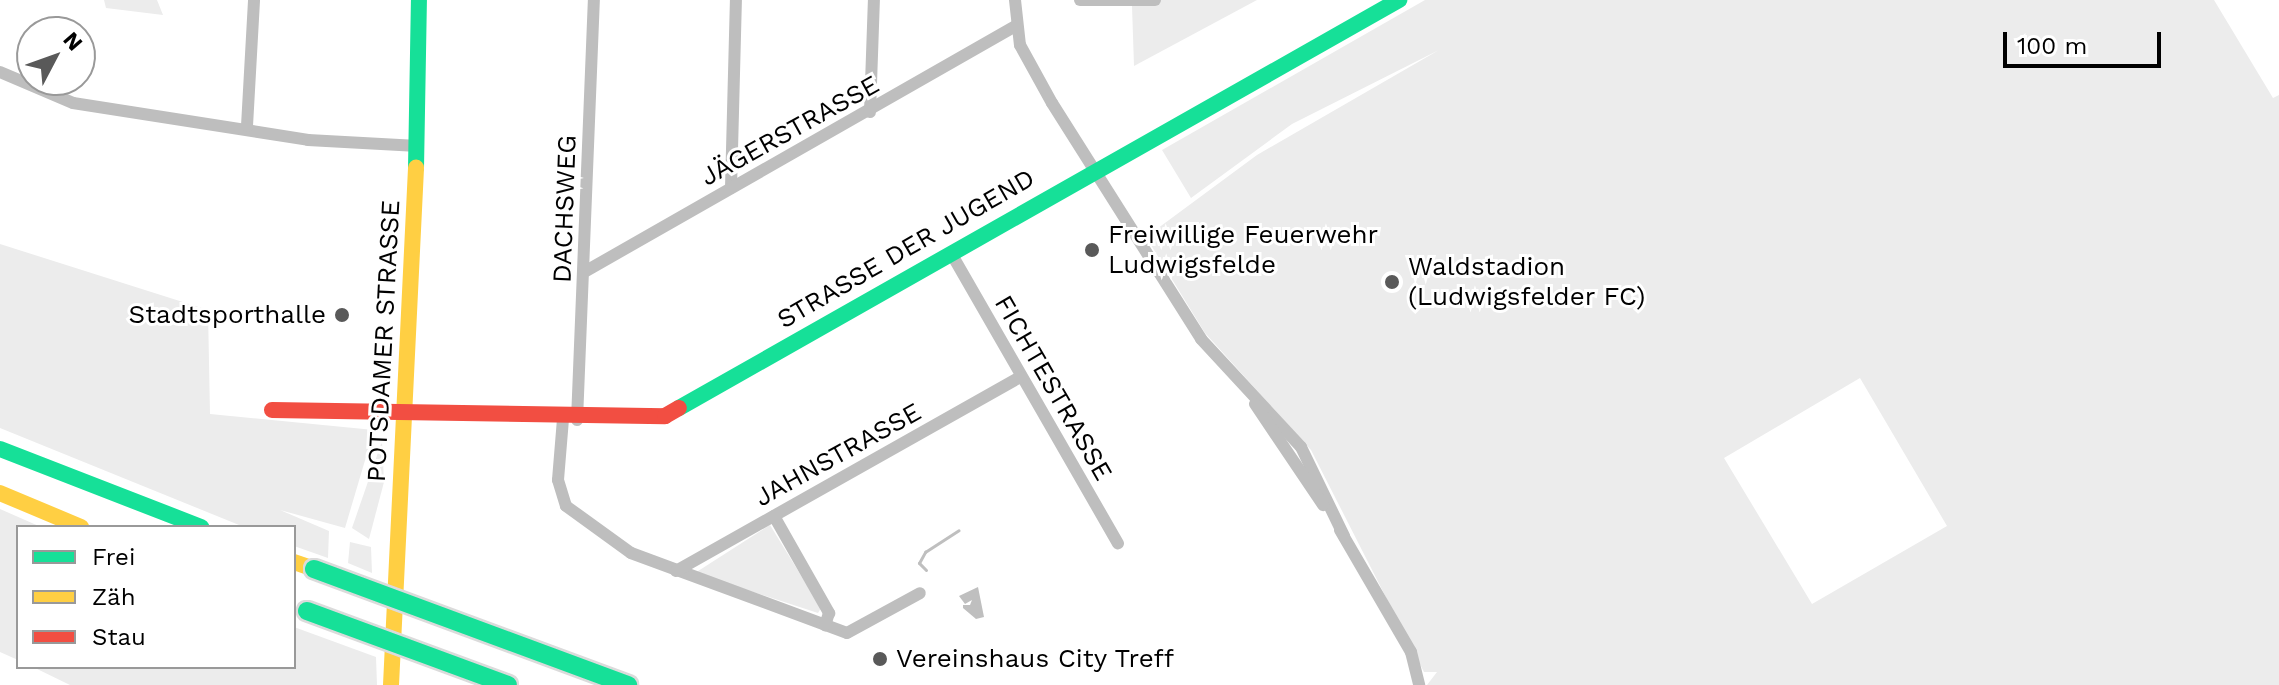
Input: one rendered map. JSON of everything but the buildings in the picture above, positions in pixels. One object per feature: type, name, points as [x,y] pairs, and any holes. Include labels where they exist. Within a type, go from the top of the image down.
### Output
[{"type":"main road","name":"POTSDAMER STRASSE","points":[[391,685],[418,146],[419,0]]},
{"type":"main road","name":"STRASSE DER JUGEND","points":[[272,410],[570,420],[665,416],[1399,0]]},
{"type":"main road","points":[[0,449],[196,525]]},
{"type":"main road","points":[[0,493],[76,525]]},
{"type":"main road","points":[[296,563],[628,685]]},
{"type":"main road","points":[[300,609],[508,685]]},
{"type":"street","points":[[247,126],[254,0]]},
{"type":"street","name":"DACHSWEG","points":[[594,0],[586,271],[570,420],[558,480],[566,506],[631,553],[825,625],[854,632],[920,593]]},
{"type":"street","points":[[731,188],[736,0]]},
{"type":"street","points":[[870,112],[874,0]]},
{"type":"street","points":[[1015,0],[1015,26],[1052,103],[1098,171],[1201,339],[1239,378],[1344,536],[1411,652],[1419,685]]},
{"type":"street","points":[[1080,0],[1155,0]]},
{"type":"street","name":"JÄGERSTRASSE","points":[[586,271],[870,112],[1015,26]]},
{"type":"street","points":[[0,72],[73,103],[247,126],[308,140],[418,146]]},
{"type":"street","name":"FICHTESTRASSE","points":[[951,253],[1118,543]]},
{"type":"street","name":"JAHNSTRASSE","points":[[676,571],[1020,377]]},
{"type":"street","points":[[774,516],[829,613],[825,625]]},
{"type":"shaded area","points":[[104,0],[157,0],[163,15],[106,8]]},
{"type":"shaded area","points":[[1159,0],[1257,0],[1134,66],[1132,6]]},
{"type":"shaded area","points":[[1425,0],[2214,0],[2273,98],[2279,95],[2279,685],[1427,685],[1437,672],[1424,672],[1311,450],[1205,333],[1146,237],[1257,155],[1439,50],[1292,124],[1191,198],[1162,150]],"holes":[[[1860,378],[1947,526],[1812,604],[1724,458]]]},
{"type":"shaded area","points":[[0,244],[208,310],[210,414],[374,430],[345,528],[280,510],[329,531],[328,558],[296,547],[296,525],[239,525],[0,428]]},
{"type":"shaded area","points":[[382,441],[384,482],[369,539],[352,528]]},
{"type":"shaded area","points":[[0,509],[36,525],[16,525],[16,659],[0,652]]},
{"type":"shaded area","points":[[770,525],[821,608],[818,613],[695,573]]},
{"type":"shaded area","points":[[350,542],[371,547],[372,573],[348,563]]},
{"type":"shaded area","points":[[978,587],[984,617],[976,619],[963,608],[963,605],[970,605],[972,600],[965,604],[959,596]]},
{"type":"shaded area","points":[[296,628],[376,657],[377,685],[70,685],[37,669],[296,669]]},
{"type":"waterway","points":[[926,570],[919,563],[925,552],[959,530]]},
{"type":"traffic: fast","points":[[416,168],[419,0]]},
{"type":"traffic: fast","points":[[679,408],[1399,0]]},
{"type":"traffic: fast","points":[[0,449],[196,525]]},
{"type":"traffic: fast","points":[[314,569],[628,685]]},
{"type":"traffic: fast","points":[[307,611],[508,685]]},
{"type":"traffic: slow","points":[[391,685],[416,168]]},
{"type":"traffic: slow","points":[[0,493],[76,525]]},
{"type":"traffic: slow","points":[[296,563],[314,569]]},
{"type":"traffic: jam","points":[[272,410],[665,416],[679,408]]},
{"type":"place","name":"Freiwillige Feuerwehr Ludwigsfelde","points":[[1092,250]]},
{"type":"place","name":"Waldstadion (Ludwigsfelder FC)","points":[[1392,282]]},
{"type":"place","name":"Stadtsporthalle","points":[[342,315]]},
{"type":"place","name":"Vereinshaus City Treff","points":[[880,659]]}]
